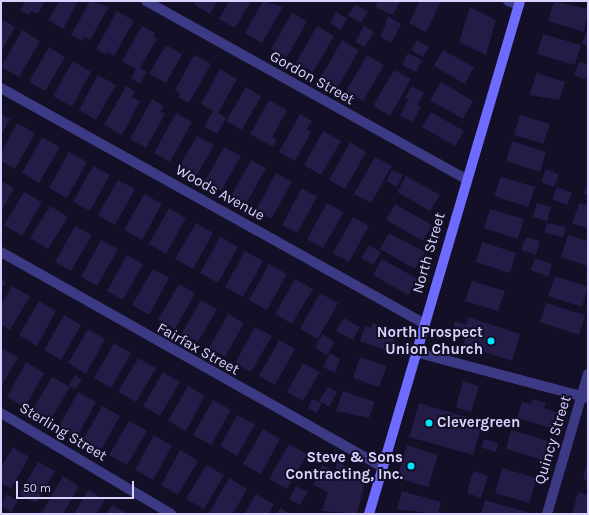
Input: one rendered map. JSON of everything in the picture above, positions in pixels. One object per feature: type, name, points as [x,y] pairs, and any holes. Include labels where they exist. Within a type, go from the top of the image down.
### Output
[{"type":"street","name":"Gordon Street","points":[[146,1],[466,179]]},
{"type":"street","points":[[508,1],[519,3]]},
{"type":"street","name":"North Street","points":[[369,514],[415,352],[519,3]]},
{"type":"street","name":"Woods Avenue","points":[[1,88],[424,324]]},
{"type":"street","name":"Fairfax Street","points":[[1,252],[382,468]]},
{"type":"street","points":[[415,352],[585,397]]},
{"type":"street","name":"Quincy Street","points":[[547,514],[585,397],[588,374]]},
{"type":"street","name":"Sterling Street","points":[[1,414],[171,514]]},
{"type":"building","points":[[25,1],[45,1],[38,14],[31,11],[29,15],[20,10]]},
{"type":"building","points":[[59,1],[78,1],[63,29],[48,20]]},
{"type":"building","points":[[90,1],[109,7],[90,40],[85,37],[82,41],[71,35]]},
{"type":"building","points":[[196,1],[218,1],[210,14],[194,4]]},
{"type":"building","points":[[229,1],[251,1],[235,28],[219,19]]},
{"type":"building","points":[[263,1],[283,7],[262,43],[245,33]]},
{"type":"building","points":[[378,1],[400,1],[393,15],[375,7]]},
{"type":"building","points":[[420,1],[441,1],[426,32],[409,23]]},
{"type":"building","points":[[554,1],[588,9],[584,32],[548,21]]},
{"type":"building","points":[[355,4],[368,11],[361,23],[348,16]]},
{"type":"building","points":[[470,7],[496,20],[486,55],[459,42]]},
{"type":"building","points":[[117,11],[134,21],[114,56],[108,52],[106,55],[96,49]]},
{"type":"building","points":[[336,12],[347,18],[341,30],[330,23]]},
{"type":"building","points":[[292,13],[307,21],[287,57],[271,49]]},
{"type":"building","points":[[388,16],[401,24],[391,43],[381,37]]},
{"type":"building","points":[[1,19],[15,27],[1,52]]},
{"type":"building","points":[[142,26],[155,33],[153,37],[157,39],[140,68],[147,72],[140,84],[131,78],[136,69],[122,61]]},
{"type":"building","points":[[317,26],[334,36],[313,72],[296,63]]},
{"type":"building","points":[[364,26],[374,32],[365,47],[355,42]]},
{"type":"building","points":[[22,30],[40,41],[19,77],[1,67]]},
{"type":"building","points":[[587,30],[588,31],[588,46],[582,44]]},
{"type":"building","points":[[543,34],[581,45],[575,65],[537,54]]},
{"type":"building","points":[[342,40],[359,50],[338,87],[321,77]]},
{"type":"building","points":[[417,40],[429,47],[423,57],[411,50]]},
{"type":"building","points":[[166,45],[182,54],[166,83],[149,74]]},
{"type":"building","points":[[49,47],[65,57],[45,91],[29,82]]},
{"type":"building","points":[[443,50],[474,67],[465,84],[434,66]]},
{"type":"building","points":[[408,53],[422,60],[416,72],[402,65]]},
{"type":"building","points":[[194,55],[211,64],[189,103],[178,97],[180,93],[175,90]]},
{"type":"building","points":[[367,55],[384,65],[363,101],[346,91]]},
{"type":"building","points":[[73,61],[91,72],[72,107],[53,96]]},
{"type":"building","points":[[579,62],[588,64],[588,80],[574,76]]},
{"type":"building","points":[[220,69],[237,79],[218,113],[226,118],[217,134],[204,127],[213,111],[201,104]]},
{"type":"building","points":[[394,70],[411,79],[390,116],[373,106]]},
{"type":"building","points":[[537,73],[565,82],[559,100],[529,95]]},
{"type":"building","points":[[98,75],[116,85],[96,120],[79,110]]},
{"type":"building","points":[[441,82],[473,101],[463,119],[430,100]]},
{"type":"building","points":[[126,86],[135,91],[132,97],[140,101],[122,135],[104,125]]},
{"type":"building","points":[[412,86],[424,93],[417,105],[405,98]]},
{"type":"building","points":[[246,87],[261,96],[242,130],[226,121]]},
{"type":"building","points":[[152,99],[164,106],[161,111],[165,114],[146,148],[130,139]]},
{"type":"building","points":[[269,100],[287,110],[272,137],[277,139],[273,147],[250,134]]},
{"type":"building","points":[[408,100],[421,107],[412,122],[400,116]]},
{"type":"building","points":[[431,112],[464,131],[455,146],[422,127]]},
{"type":"building","points":[[176,113],[192,122],[170,162],[154,153]]},
{"type":"building","points":[[1,114],[10,119],[1,135]]},
{"type":"building","points":[[300,114],[312,121],[307,129],[311,132],[295,161],[279,152]]},
{"type":"building","points":[[520,115],[550,124],[543,144],[514,135]]},
{"type":"building","points":[[17,123],[35,133],[15,169],[1,161],[1,153]]},
{"type":"building","points":[[323,131],[341,141],[321,175],[304,165]]},
{"type":"building","points":[[197,136],[214,145],[196,177],[179,167]]},
{"type":"building","points":[[42,137],[60,147],[39,183],[22,173]]},
{"type":"building","points":[[512,141],[546,152],[540,172],[506,161]]},
{"type":"building","points":[[350,142],[366,152],[345,189],[329,180]]},
{"type":"building","points":[[224,147],[241,156],[221,191],[205,181]]},
{"type":"building","points":[[69,152],[87,162],[67,198],[49,188]]},
{"type":"building","points":[[375,157],[392,166],[371,203],[354,194]]},
{"type":"building","points":[[251,160],[266,168],[246,204],[231,196]]},
{"type":"building","points":[[93,166],[110,175],[90,211],[73,202]]},
{"type":"building","points":[[546,169],[559,174],[554,187],[541,182]]},
{"type":"building","points":[[392,170],[403,175],[397,187],[386,181]]},
{"type":"building","points":[[276,173],[292,182],[271,219],[256,210]]},
{"type":"building","points":[[406,176],[440,195],[430,211],[397,192]]},
{"type":"building","points":[[501,177],[535,187],[528,207],[494,196]]},
{"type":"building","points":[[118,180],[135,189],[115,225],[98,215]]},
{"type":"building","points":[[1,181],[14,188],[1,212]]},
{"type":"building","points":[[588,182],[588,195],[584,194]]},
{"type":"building","points":[[557,187],[572,193],[567,205],[552,199]]},
{"type":"building","points":[[302,188],[317,197],[297,233],[282,225]]},
{"type":"building","points":[[24,192],[42,202],[22,236],[4,225]]},
{"type":"building","points":[[144,194],[162,204],[142,240],[124,230]]},
{"type":"building","points":[[327,203],[344,212],[323,248],[307,239]]},
{"type":"building","points":[[537,203],[551,207],[547,221],[533,217]]},
{"type":"building","points":[[579,203],[588,205],[588,228],[572,224]]},
{"type":"building","points":[[395,204],[432,225],[423,241],[386,220]]},
{"type":"building","points":[[50,206],[68,217],[48,249],[30,238]]},
{"type":"building","points":[[169,208],[186,218],[166,254],[149,244]]},
{"type":"building","points":[[490,209],[524,219],[518,239],[484,228]]},
{"type":"building","points":[[353,217],[369,226],[349,262],[333,253]]},
{"type":"building","points":[[196,223],[213,233],[193,269],[175,259]]},
{"type":"building","points":[[547,223],[566,227],[563,237],[545,233]]},
{"type":"building","points":[[75,226],[92,235],[71,271],[55,262]]},
{"type":"building","points":[[389,233],[425,252],[415,269],[380,249]]},
{"type":"building","points":[[568,235],[588,241],[588,266],[561,257]]},
{"type":"building","points":[[220,237],[238,247],[218,283],[200,273]]},
{"type":"building","points":[[526,237],[540,241],[536,255],[521,250]]},
{"type":"building","points":[[101,240],[118,249],[97,286],[81,277]]},
{"type":"building","points":[[482,242],[516,253],[510,273],[476,262]]},
{"type":"building","points":[[369,245],[381,252],[373,265],[361,258]]},
{"type":"building","points":[[245,251],[263,261],[243,297],[225,287]]},
{"type":"building","points":[[127,255],[143,264],[123,300],[107,291]]},
{"type":"building","points":[[535,258],[552,264],[548,277],[531,270]]},
{"type":"building","points":[[382,259],[418,279],[408,295],[373,275]]},
{"type":"building","points":[[269,264],[287,274],[267,310],[249,300]]},
{"type":"building","points":[[153,269],[169,278],[149,315],[132,305]]},
{"type":"building","points":[[555,276],[588,287],[582,307],[548,296]]},
{"type":"building","points":[[1,279],[6,282],[1,290]]},
{"type":"building","points":[[295,279],[313,289],[292,324],[275,314]]},
{"type":"building","points":[[472,281],[505,291],[498,311],[465,301]]},
{"type":"building","points":[[179,284],[195,293],[175,329],[158,320]]},
{"type":"building","points":[[12,286],[30,296],[10,330],[1,325],[1,305]]},
{"type":"building","points":[[320,293],[338,303],[318,339],[300,329]]},
{"type":"building","points":[[201,300],[217,309],[198,342],[182,333]]},
{"type":"building","points":[[39,301],[56,311],[37,346],[19,335]]},
{"type":"building","points":[[546,303],[585,315],[579,335],[540,322]]},
{"type":"building","points":[[228,314],[244,323],[225,357],[209,348]]},
{"type":"building","points":[[64,315],[81,325],[61,360],[44,350]]},
{"type":"building","name":"North Prospect Union Church","points":[[468,317],[520,334],[512,361],[463,345],[466,336],[452,332],[455,321],[466,325]]},
{"type":"building","points":[[344,318],[360,327],[353,340],[336,331]]},
{"type":"building","points":[[373,323],[397,331],[390,352],[360,341],[365,326],[371,328]]},
{"type":"building","points":[[255,327],[272,336],[251,372],[235,363]]},
{"type":"building","points":[[88,329],[105,339],[86,374],[68,363]]},
{"type":"building","points":[[322,334],[335,342],[327,355],[315,348]]},
{"type":"building","points":[[279,340],[295,349],[275,385],[259,376]]},
{"type":"building","points":[[114,343],[131,353],[111,388],[94,378]]},
{"type":"building","points":[[1,348],[18,357],[1,387]]},
{"type":"building","points":[[330,353],[340,359],[335,373],[323,367]]},
{"type":"building","points":[[360,357],[387,366],[379,387],[353,378]]},
{"type":"building","points":[[138,358],[156,368],[136,402],[118,392]]},
{"type":"building","points":[[26,362],[44,373],[25,407],[7,397]]},
{"type":"building","points":[[303,363],[320,372],[303,401],[287,392]]},
{"type":"building","points":[[163,372],[180,382],[160,416],[143,406]]},
{"type":"building","points":[[75,375],[82,380],[75,389],[69,385]]},
{"type":"building","points":[[52,377],[70,387],[50,421],[32,411]]},
{"type":"building","points":[[463,381],[479,386],[471,412],[456,407]]},
{"type":"building","points":[[188,386],[205,396],[186,431],[168,421]]},
{"type":"building","points":[[328,387],[337,392],[329,407],[319,401]]},
{"type":"building","points":[[343,391],[375,402],[369,418],[336,411]]},
{"type":"building","points":[[78,392],[96,402],[77,437],[59,426]]},
{"type":"building","points":[[312,399],[322,403],[317,413],[308,408]]},
{"type":"building","points":[[533,399],[546,403],[544,408],[556,412],[551,428],[517,418],[522,402],[531,404]]},
{"type":"building","points":[[213,400],[231,410],[211,445],[193,435]]},
{"type":"building","points":[[419,403],[483,422],[473,455],[409,437]]},
{"type":"building","points":[[102,406],[120,416],[101,450],[83,440]]},
{"type":"building","points":[[237,415],[255,424],[237,456],[220,446]]},
{"type":"building","points":[[129,421],[147,431],[127,465],[109,455]]},
{"type":"building","points":[[263,429],[280,439],[261,474],[243,464]]},
{"type":"building","points":[[511,430],[548,441],[542,460],[506,449]]},
{"type":"building","points":[[154,435],[172,446],[153,480],[135,470]]},
{"type":"building","points":[[484,439],[498,443],[496,452],[481,447]]},
{"type":"building","points":[[289,444],[307,454],[287,489],[269,479]]},
{"type":"building","points":[[407,445],[438,455],[428,487],[397,478]]},
{"type":"building","points":[[13,447],[29,457],[11,489],[1,483],[1,467]]},
{"type":"building","points":[[180,450],[198,461],[178,495],[161,485]]},
{"type":"building","points":[[337,461],[366,478],[357,514],[322,511],[328,492],[313,485],[322,465],[335,471]]},
{"type":"building","points":[[588,461],[588,481],[583,479]]},
{"type":"building","points":[[38,462],[55,471],[36,503],[19,494]]},
{"type":"building","points":[[206,465],[224,475],[204,509],[186,499]]},
{"type":"building","points":[[502,468],[537,478],[529,503],[495,493]]},
{"type":"building","points":[[473,471],[488,476],[481,498],[467,493]]},
{"type":"building","points":[[63,476],[79,486],[63,514],[41,514]]},
{"type":"building","points":[[229,478],[247,489],[233,514],[209,513]]},
{"type":"building","points":[[296,486],[308,492],[300,505],[289,499]]},
{"type":"building","points":[[88,490],[105,500],[97,514],[74,514]]},
{"type":"building","points":[[402,491],[441,502],[438,514],[397,509]]},
{"type":"building","points":[[578,492],[588,495],[588,514],[572,514]]},
{"type":"building","points":[[7,494],[18,501],[11,512],[1,506]]},
{"type":"building","points":[[256,494],[274,504],[268,514],[244,514]]},
{"type":"building","points":[[485,500],[527,512],[526,514],[481,514]]},
{"type":"building","points":[[112,505],[128,514],[106,514]]},
{"type":"building","points":[[280,508],[291,514],[277,514]]},
{"type":"place","name":"North Prospect Union Church","points":[[491,341]]},
{"type":"place","name":"Clevergreen","points":[[429,423]]},
{"type":"place","name":"Steve & Sons Contracting, Inc.","points":[[411,466]]}]
